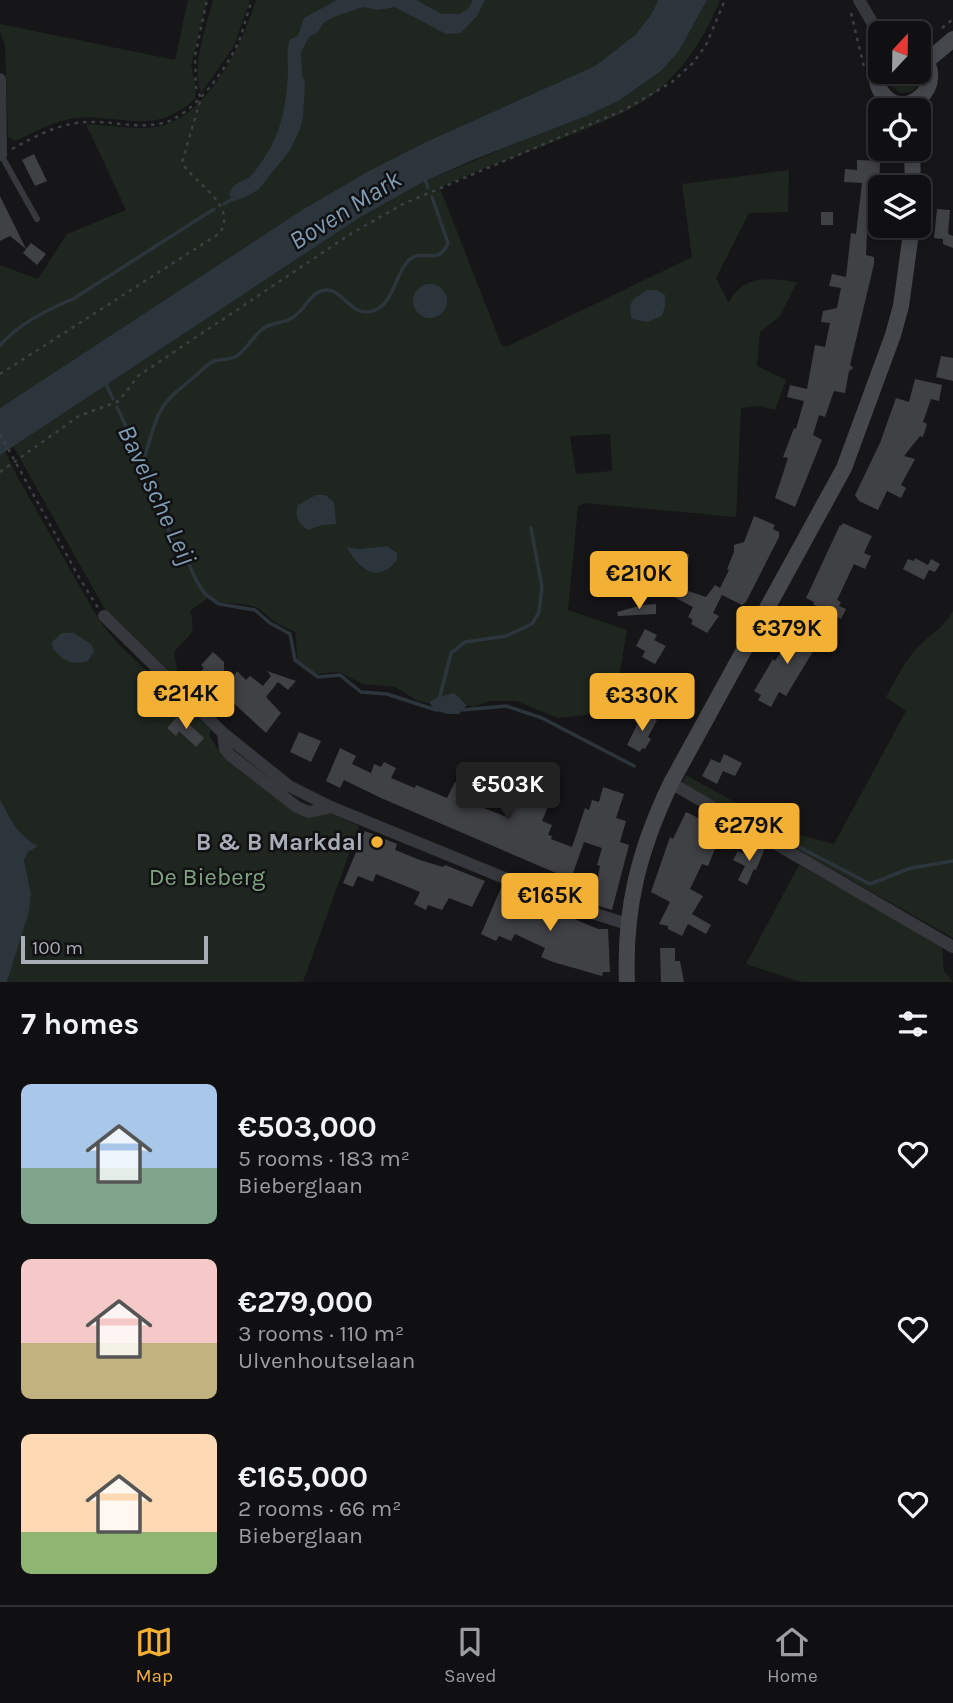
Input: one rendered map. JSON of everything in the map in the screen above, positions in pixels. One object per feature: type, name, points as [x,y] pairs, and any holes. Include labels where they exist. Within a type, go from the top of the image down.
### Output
[{"type":"main road","points":[[931,53],[953,38]]},
{"type":"main road","points":[[627,982],[627,924],[639,864],[652,823],[671,783],[844,468],[893,335],[910,238]]},
{"type":"street","points":[[854,2],[869,21]]},
{"type":"street","points":[[0,79],[1,155]]},
{"type":"street","points":[[104,615],[223,733],[289,786],[331,807],[580,909],[627,924]]},
{"type":"street","points":[[671,783],[953,947]]},
{"type":"lane","points":[[1,155],[37,219]]},
{"type":"path","points":[[201,98],[196,87],[195,57],[207,0]]},
{"type":"path","points":[[0,374],[220,233],[224,213],[204,184],[186,169],[182,162],[201,98],[238,42],[252,0]]},
{"type":"path","points":[[0,472],[79,416],[119,401],[138,376],[352,233],[403,204],[624,110],[672,82],[693,63],[706,45],[725,0]]},
{"type":"path","points":[[854,2],[865,76]]},
{"type":"path","points":[[934,35],[953,19]]},
{"type":"path","points":[[858,36],[865,39]]},
{"type":"path","points":[[1,155],[50,129],[86,122],[165,123],[201,98]]},
{"type":"path","points":[[0,434],[80,579],[104,615]]},
{"type":"green space","points":[[188,0],[207,0],[191,65],[196,87],[195,99],[180,111],[152,121],[68,119],[15,141],[8,137],[5,46],[0,24],[175,60]]},
{"type":"green space","points":[[213,0],[250,0],[234,46],[201,93],[198,82],[199,59]]},
{"type":"green space","points":[[256,0],[658,0],[651,15],[635,35],[595,66],[428,141],[365,173],[302,210],[0,408],[0,265],[38,279],[67,234],[126,210],[86,124],[130,128],[156,127],[174,121],[191,110],[207,95],[232,57]]},
{"type":"green space","points":[[707,0],[720,0],[690,56],[673,76],[647,99],[627,111],[567,137],[440,188],[501,344],[506,347],[692,257],[682,184],[789,170],[788,212],[749,213],[716,278],[729,303],[741,287],[758,280],[797,282],[780,316],[760,332],[757,366],[786,380],[775,410],[759,406],[741,408],[736,517],[584,503],[578,506],[568,610],[627,630],[614,706],[585,715],[558,718],[516,701],[489,701],[473,707],[462,699],[436,698],[428,703],[418,701],[395,687],[363,684],[339,672],[314,674],[298,663],[295,632],[276,623],[258,608],[219,602],[211,596],[190,611],[192,632],[174,653],[177,668],[173,679],[106,611],[13,446],[359,218],[423,182],[620,100],[661,71],[679,51]],"holes":[[[610,434],[612,471],[576,474],[570,436]],[[387,546],[385,571],[377,572],[362,568],[348,547],[359,549]]]},
{"type":"green space","points":[[919,84],[913,91],[901,93],[891,86]]},
{"type":"green space","name":"De Bieberg","points":[[5,451],[99,620],[119,645],[210,729],[210,737],[217,748],[288,807],[323,810],[359,826],[303,982],[7,982],[29,912],[31,894],[24,860],[28,852],[26,840],[13,826],[0,799],[0,455]]},
{"type":"green space","points":[[953,611],[953,938],[682,784],[686,775],[788,832],[834,844],[906,711],[886,697],[908,659],[945,623]]},
{"type":"green space","points":[[799,865],[942,946],[944,971],[953,982],[801,982],[746,964]]},
{"type":"water","points":[[337,0],[416,0],[442,14],[460,14],[469,8],[473,0],[485,0],[477,16],[461,33],[446,34],[395,7],[378,10],[363,7],[323,23],[318,32],[309,37],[301,52],[302,76],[305,82],[303,117],[290,150],[259,189],[234,201],[229,195],[232,188],[255,171],[279,129],[287,91],[290,39],[298,36],[304,18]]},
{"type":"water","name":"Boven Mark","points":[[658,0],[707,0],[679,51],[661,71],[620,100],[423,182],[359,218],[0,455],[0,408],[302,210],[365,173],[428,141],[595,66],[635,35],[651,15]]},
{"type":"water","points":[[430,284],[442,289],[447,301],[442,313],[430,318],[418,313],[413,301],[418,289]]},
{"type":"water","points":[[647,290],[657,290],[665,295],[662,316],[647,322],[632,319],[632,301]]},
{"type":"water","points":[[316,495],[325,495],[334,502],[336,524],[308,530],[296,513],[298,505]]},
{"type":"water","points":[[387,546],[397,553],[397,560],[390,568],[375,573],[362,567],[347,547],[359,549]]},
{"type":"water","points":[[62,633],[74,633],[92,645],[94,652],[88,661],[69,661],[53,649],[52,642]]},
{"type":"water","points":[[454,693],[467,705],[459,714],[434,710],[429,702],[436,698]]},
{"type":"water","points":[[0,799],[19,832],[38,846],[28,852],[24,860],[31,894],[29,912],[7,982],[0,982]]},
{"type":"building","points":[[34,154],[47,181],[35,186],[22,160]]},
{"type":"building","points":[[857,160],[880,161],[879,175],[868,175],[866,255],[874,257],[874,264],[850,365],[853,368],[849,371],[845,393],[834,391],[825,417],[819,415],[813,435],[822,440],[795,507],[775,498],[788,458],[783,457],[794,428],[796,429],[804,401],[787,397],[790,385],[807,389],[815,345],[825,347],[830,323],[821,322],[823,311],[837,308],[841,288],[829,286],[832,274],[846,277],[851,233],[856,234],[862,183],[844,182],[845,169],[857,170]]},
{"type":"building","points":[[0,196],[26,249],[10,236],[0,241]]},
{"type":"building","points":[[937,209],[950,210],[948,234],[953,236],[953,248],[943,244],[943,239],[934,238]]},
{"type":"building","points":[[821,212],[833,212],[833,225],[821,225]]},
{"type":"building","points":[[31,243],[46,254],[37,265],[23,253]]},
{"type":"building","points":[[941,356],[953,358],[953,381],[936,377]]},
{"type":"building","points":[[915,379],[942,385],[939,401],[931,399],[923,422],[927,424],[923,437],[920,436],[904,456],[915,459],[901,485],[906,488],[901,498],[887,491],[878,510],[859,501],[855,495],[880,443],[896,398],[909,402]]},
{"type":"building","points":[[754,516],[775,525],[773,529],[779,532],[779,537],[746,602],[742,605],[722,595],[713,613],[719,616],[707,633],[691,624],[693,620],[688,617],[693,607],[668,594],[673,586],[706,597],[715,585],[720,588],[729,570],[727,569],[734,545],[744,542]]},
{"type":"building","points":[[843,523],[872,536],[864,553],[871,556],[865,569],[854,564],[837,600],[841,602],[839,606],[846,609],[841,619],[806,598]]},
{"type":"building","points":[[673,552],[689,554],[688,566],[672,563]]},
{"type":"building","points":[[915,558],[928,565],[931,559],[940,564],[935,572],[929,570],[924,580],[903,569],[908,559],[914,561]]},
{"type":"building","points":[[656,604],[656,614],[618,616],[617,612]]},
{"type":"building","points":[[794,624],[817,637],[814,643],[817,645],[786,696],[779,692],[771,707],[758,700],[761,695],[754,691],[773,659],[775,661],[790,638],[787,636]]},
{"type":"building","points":[[645,629],[657,635],[654,640],[666,646],[655,664],[642,657],[645,651],[636,646]]},
{"type":"building","points":[[213,652],[224,662],[224,692],[237,671],[246,680],[250,676],[263,686],[271,676],[267,671],[296,681],[288,690],[278,682],[266,697],[281,713],[266,733],[200,672],[204,668],[201,665]]},
{"type":"building","points":[[646,714],[657,720],[648,737],[651,739],[640,752],[627,745],[642,715]]},
{"type":"building","points":[[179,715],[204,738],[196,747],[179,731],[176,736],[167,728]]},
{"type":"building","points":[[299,732],[321,741],[311,762],[290,752]]},
{"type":"building","points":[[340,748],[356,756],[352,764],[371,773],[374,764],[381,767],[384,762],[396,768],[391,778],[447,798],[455,782],[475,791],[469,802],[509,818],[520,792],[497,781],[501,772],[553,795],[542,821],[552,825],[548,835],[552,836],[551,839],[572,847],[585,808],[589,810],[592,800],[599,802],[603,787],[624,794],[616,818],[626,821],[620,842],[629,845],[612,910],[589,903],[592,891],[595,892],[600,866],[597,865],[602,848],[584,842],[571,879],[563,876],[344,780],[340,788],[326,781]]},
{"type":"building","points":[[724,754],[742,763],[735,776],[723,771],[717,784],[702,776],[711,759],[720,763]]},
{"type":"building","points":[[686,812],[729,833],[725,842],[719,839],[708,866],[702,864],[690,889],[703,896],[692,914],[711,925],[706,934],[688,924],[682,936],[668,929],[668,926],[659,924],[670,902],[651,892],[670,837],[673,839]]},
{"type":"building","points":[[365,831],[397,844],[395,850],[443,867],[445,865],[485,881],[472,907],[449,898],[442,910],[428,905],[426,910],[414,904],[420,892],[376,874],[373,882],[358,876],[353,887],[343,883]]},
{"type":"building","points":[[757,844],[765,848],[747,885],[738,880],[745,866],[733,860],[738,851],[750,857]]},
{"type":"building","points":[[501,888],[598,929],[608,929],[610,972],[603,972],[602,976],[553,962],[541,957],[545,948],[515,934],[511,941],[499,936],[496,941],[481,934]]},
{"type":"building","points":[[660,948],[675,948],[675,961],[680,961],[684,982],[661,982]]},
{"type":"waterway","points":[[424,177],[428,188]]},
{"type":"waterway","points":[[143,462],[164,405],[208,364],[235,357],[265,327],[295,316],[321,291],[333,291],[360,311],[375,310],[387,300],[408,261],[418,256],[434,256],[444,250],[448,243],[432,197]]},
{"type":"waterway","points":[[224,204],[234,198]]},
{"type":"waterway","points":[[0,345],[34,318],[73,299],[214,209]]},
{"type":"waterway","name":"Bavelsche Leij","points":[[105,382],[113,399]]},
{"type":"waterway","name":"Bavelsche Leij","points":[[117,407],[143,464],[143,473],[164,506],[170,537],[183,551],[205,594],[219,604],[255,610],[270,623],[290,634],[295,660],[318,677],[340,675],[361,692],[387,694],[436,710]]},
{"type":"waterway","points":[[439,700],[451,653],[465,642],[506,636],[532,624],[539,612],[542,587],[531,528]]},
{"type":"waterway","name":"Bavelsche Leij","points":[[461,710],[506,706],[542,718],[634,766]]},
{"type":"waterway","name":"Bavelsche Leij","points":[[747,820],[870,884],[911,868],[953,861]]},
{"type":"place","name":"B & B Markdal","points":[[377,842]]}]
